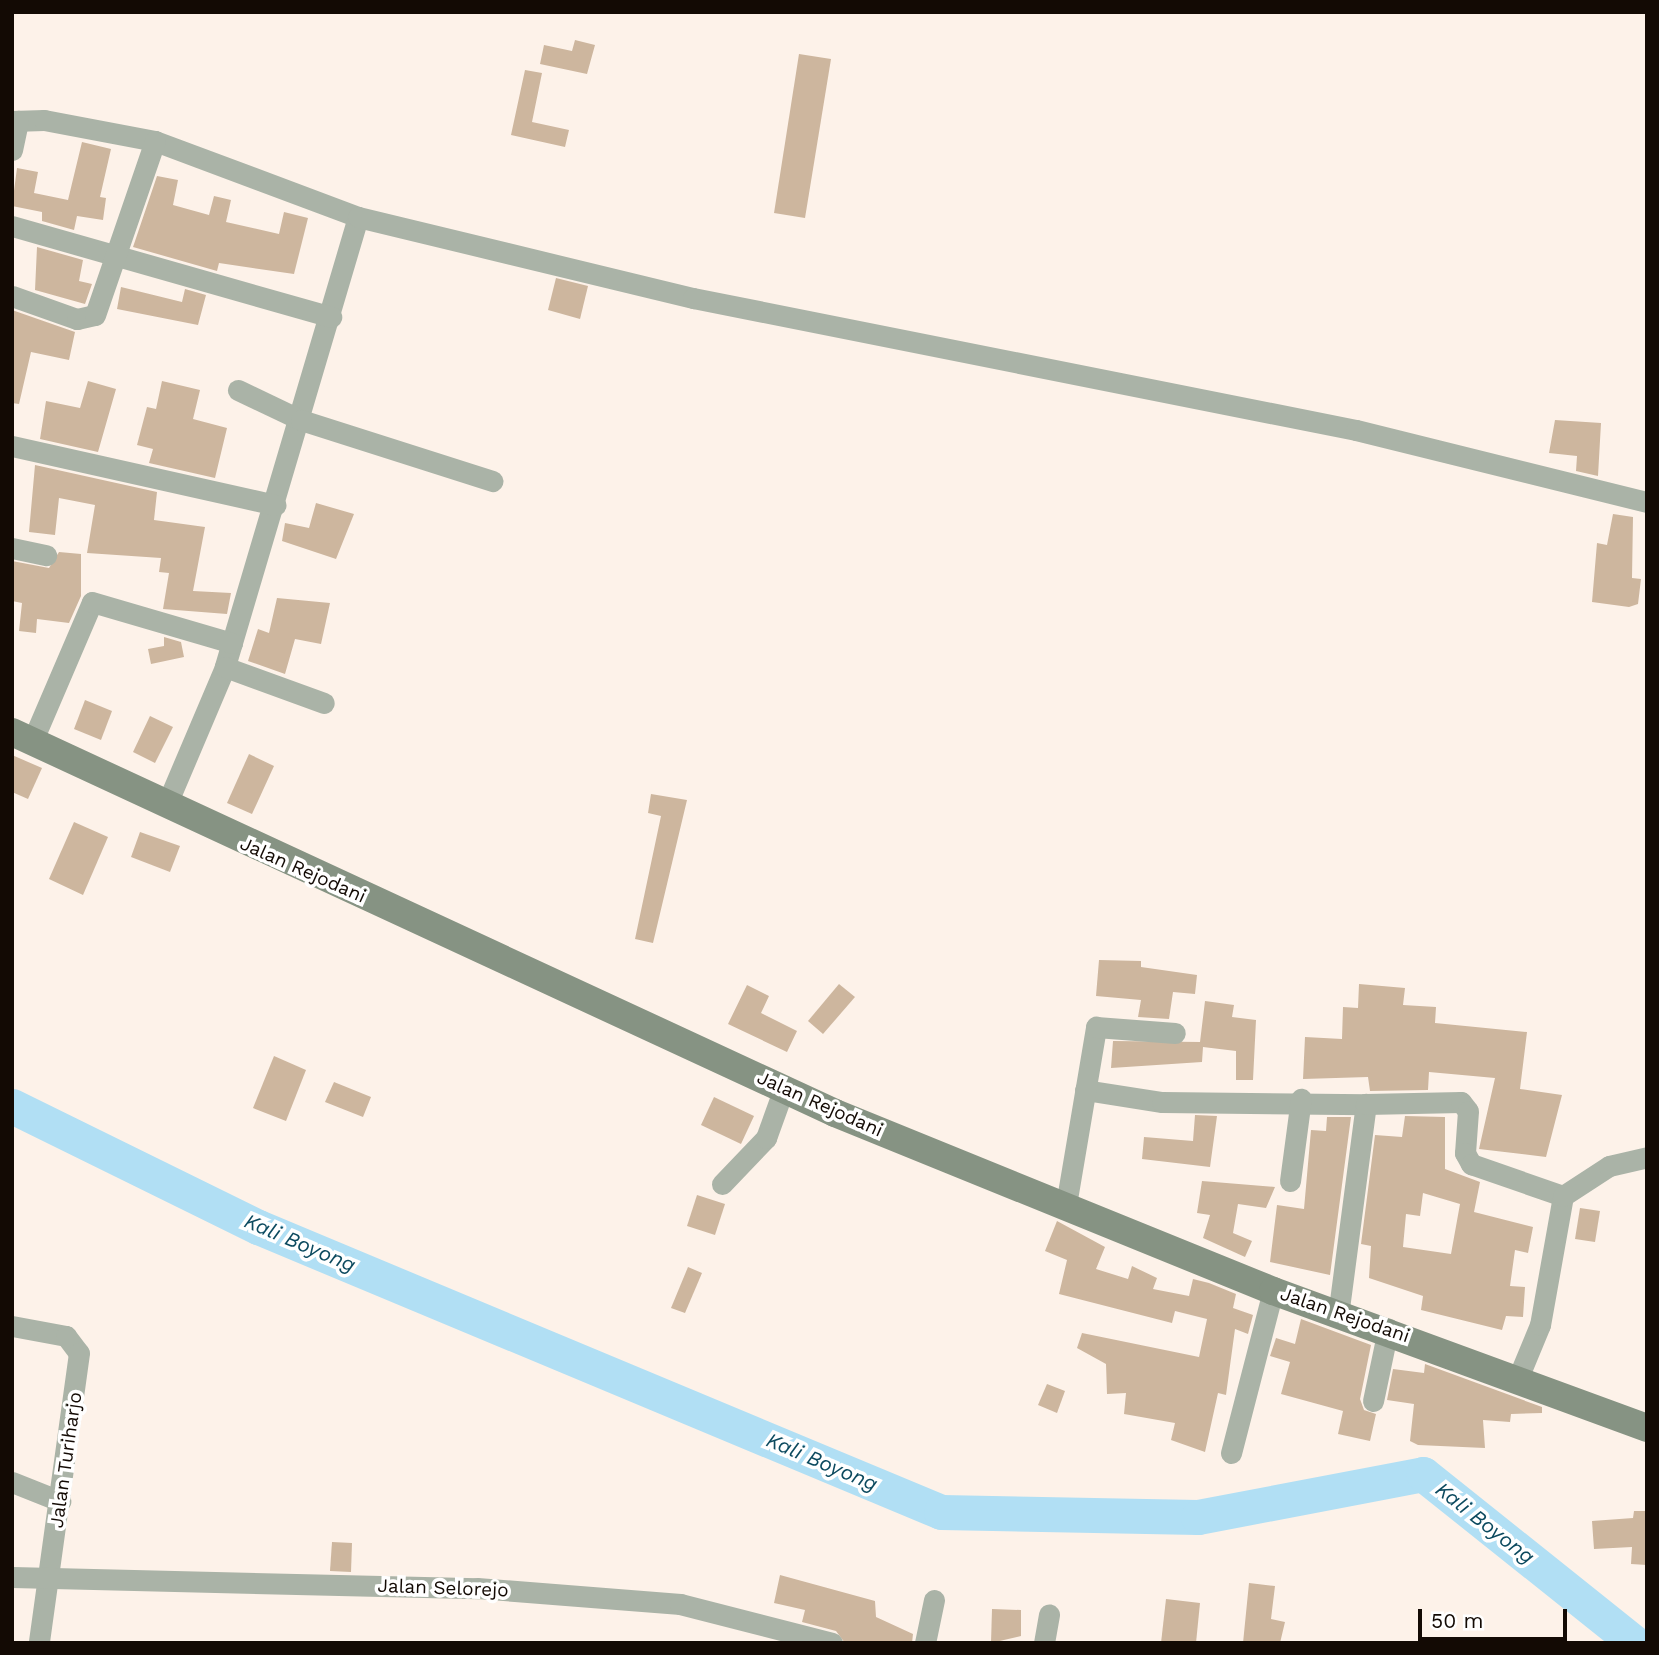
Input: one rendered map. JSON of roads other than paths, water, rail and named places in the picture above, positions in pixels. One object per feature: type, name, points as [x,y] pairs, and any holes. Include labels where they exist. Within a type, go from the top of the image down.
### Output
[{"type":"main road","name":"Jalan Rejodani","points":[[22,737],[166,806],[835,1113],[1273,1291],[1338,1316],[1388,1329],[1647,1428]]},
{"type":"street","points":[[12,150],[15,121],[155,141],[358,217],[693,298],[1356,430],[1647,502]]},
{"type":"street","points":[[12,296],[88,320],[100,308],[115,255],[155,141]]},
{"type":"street","points":[[166,806],[225,667],[301,420],[358,217]]},
{"type":"street","points":[[12,226],[331,317]]},
{"type":"street","points":[[238,390],[301,420],[492,481]]},
{"type":"street","points":[[12,446],[275,505]]},
{"type":"street","points":[[12,548],[46,555]]},
{"type":"street","points":[[22,737],[92,602],[232,643]]},
{"type":"street","points":[[225,667],[324,703]]},
{"type":"street","points":[[1066,1205],[1099,1024],[1175,1032]]},
{"type":"street","points":[[1085,1090],[1162,1102],[1301,1099],[1366,1104],[1461,1102],[1468,1111],[1465,1153],[1471,1164],[1563,1196]]},
{"type":"street","points":[[722,1184],[761,1146],[794,1094]]},
{"type":"street","points":[[1290,1181],[1301,1099]]},
{"type":"street","points":[[1338,1316],[1366,1104]]},
{"type":"street","points":[[1518,1378],[1540,1325],[1563,1196],[1609,1166],[1647,1157]]},
{"type":"street","points":[[1231,1453],[1273,1291]]},
{"type":"street","name":"Jalan Turiharjo","points":[[12,1326],[66,1336],[79,1353],[39,1643]]},
{"type":"street","points":[[1373,1401],[1388,1329]]},
{"type":"street","points":[[12,1482],[60,1501]]},
{"type":"street","name":"Jalan Selorejo","points":[[12,1577],[517,1591],[680,1604],[832,1643]]},
{"type":"street","points":[[925,1643],[934,1600]]},
{"type":"street","points":[[1044,1643],[1049,1614]]},
{"type":"waterway","name":"Kali Boyong","points":[[12,1106],[258,1227],[941,1512],[1198,1517],[1423,1474],[1635,1643]]}]
